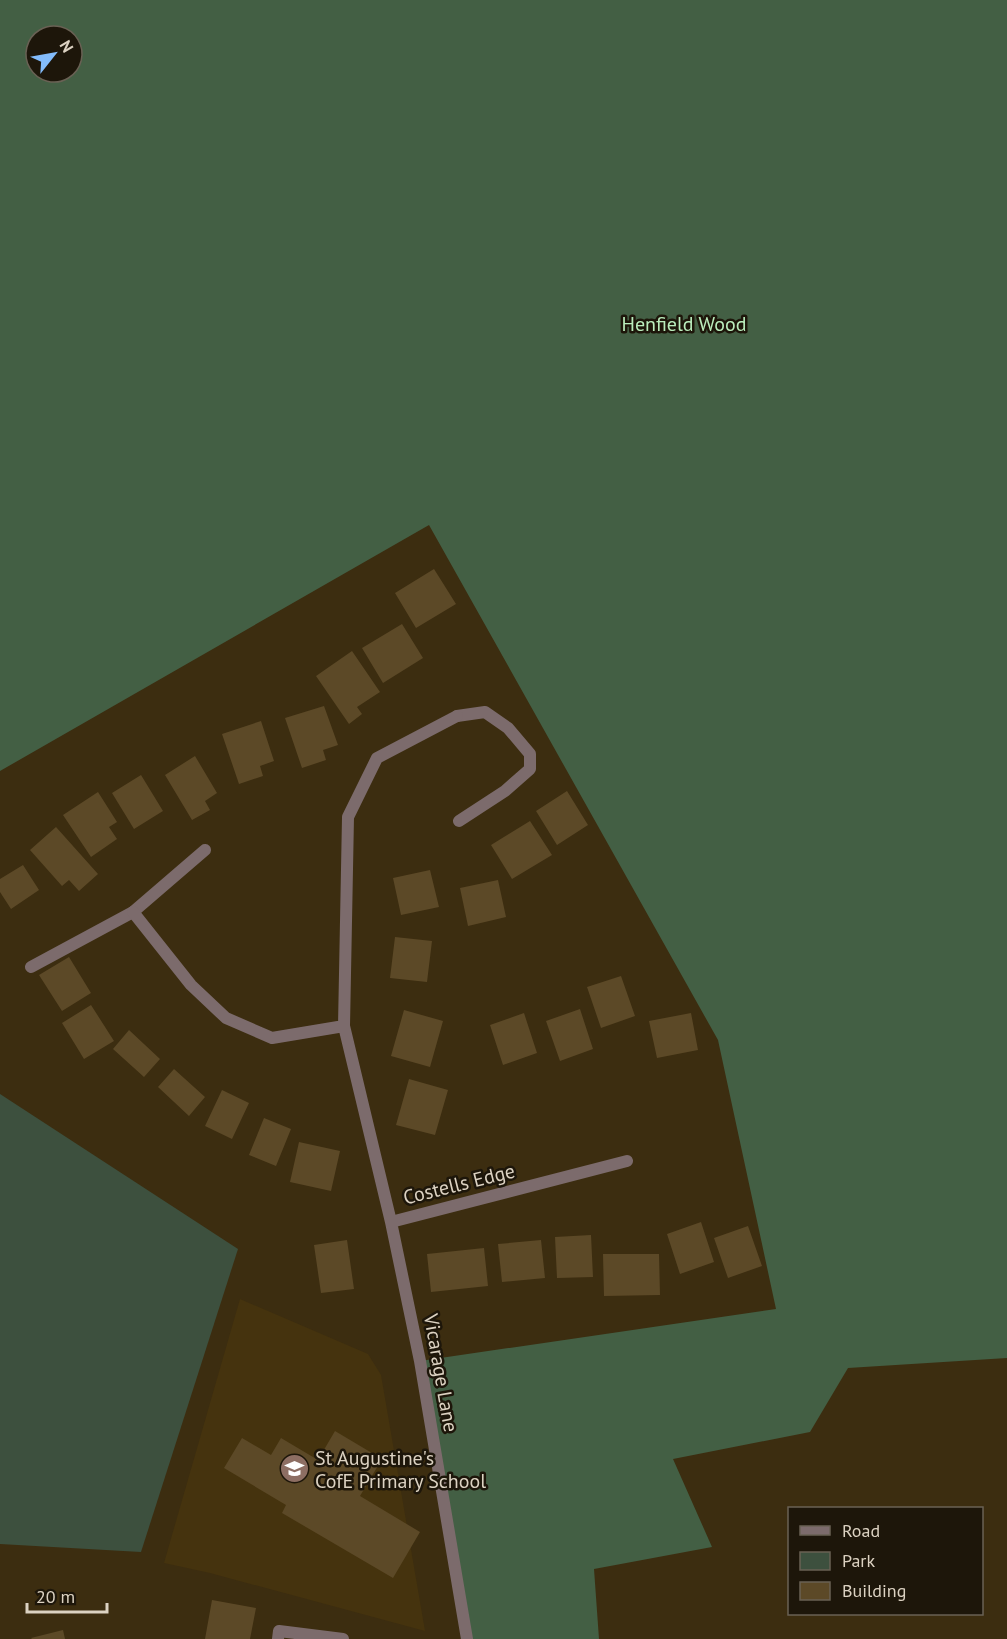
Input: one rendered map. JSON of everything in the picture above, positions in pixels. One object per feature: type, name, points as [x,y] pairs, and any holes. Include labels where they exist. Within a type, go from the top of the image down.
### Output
[{"type":"street","name":"Costells Edge","points":[[459,821],[505,791],[530,769],[530,753],[507,728],[485,712],[457,716],[377,758],[348,817],[344,1026],[391,1222],[627,1161]]},
{"type":"street","points":[[31,967],[133,912],[205,850]]},
{"type":"street","points":[[133,912],[191,985],[226,1018],[272,1038],[344,1026]]},
{"type":"street","name":"Vicarage Lane","points":[[391,1222],[420,1360],[467,1639]]},
{"type":"street","points":[[278,1639],[279,1631],[343,1639]]},
{"type":"shaded area","name":"St Augustine's CofE Primary School","points":[[240,1299],[368,1354],[381,1375],[425,1631],[210,1573],[164,1563]]},
{"type":"green space","name":"Henfield Wood","points":[[0,0],[1007,0],[1007,1358],[848,1368],[810,1432],[673,1459],[712,1547],[594,1569],[599,1639],[467,1639],[420,1361],[776,1309],[718,1040],[429,525],[0,771]]},
{"type":"green space","points":[[0,1094],[238,1249],[141,1552],[0,1544]]},
{"type":"building","points":[[434,569],[456,604],[416,628],[395,593]]},
{"type":"building","points":[[402,624],[423,658],[383,683],[362,648]]},
{"type":"building","points":[[352,651],[380,692],[357,707],[362,714],[349,724],[316,676]]},
{"type":"building","points":[[324,706],[338,745],[323,750],[326,760],[302,768],[285,718]]},
{"type":"building","points":[[261,721],[274,761],[260,766],[263,776],[239,784],[222,734]]},
{"type":"building","points":[[195,756],[217,793],[205,801],[210,810],[192,820],[165,775]]},
{"type":"building","points":[[141,775],[163,811],[134,829],[112,793]]},
{"type":"building","points":[[567,791],[588,825],[557,845],[536,811]]},
{"type":"building","points":[[98,792],[117,822],[109,827],[117,839],[91,857],[63,815]]},
{"type":"building","points":[[530,821],[552,855],[512,879],[491,845]]},
{"type":"building","points":[[56,827],[98,874],[79,891],[69,880],[62,886],[30,850]]},
{"type":"building","points":[[23,865],[39,890],[11,909],[0,892],[0,879]]},
{"type":"building","points":[[430,870],[439,907],[401,915],[393,878]]},
{"type":"building","points":[[498,880],[506,917],[468,926],[460,888]]},
{"type":"building","points":[[395,937],[432,941],[427,982],[390,978]]},
{"type":"building","points":[[69,957],[91,993],[62,1011],[39,975]]},
{"type":"building","points":[[621,976],[635,1016],[601,1028],[587,987]]},
{"type":"building","points":[[91,1005],[114,1041],[84,1059],[62,1023]]},
{"type":"building","points":[[580,1009],[593,1049],[560,1061],[546,1021]]},
{"type":"building","points":[[404,1010],[443,1021],[430,1067],[391,1056]]},
{"type":"building","points":[[524,1013],[537,1053],[503,1065],[490,1025]]},
{"type":"building","points":[[691,1013],[698,1050],[657,1058],[649,1021]]},
{"type":"building","points":[[129,1030],[160,1059],[144,1077],[113,1049]]},
{"type":"building","points":[[174,1069],[205,1097],[189,1116],[158,1087]]},
{"type":"building","points":[[409,1079],[448,1090],[435,1135],[396,1125]]},
{"type":"building","points":[[222,1090],[249,1103],[232,1139],[205,1126]]},
{"type":"building","points":[[264,1118],[291,1129],[276,1166],[249,1155]]},
{"type":"building","points":[[299,1142],[340,1151],[331,1191],[290,1182]]},
{"type":"building","points":[[701,1222],[714,1262],[680,1274],[667,1234]]},
{"type":"building","points":[[748,1226],[762,1266],[728,1278],[714,1238]]},
{"type":"building","points":[[591,1235],[593,1277],[557,1278],[555,1237]]},
{"type":"building","points":[[347,1240],[354,1289],[321,1293],[314,1245]]},
{"type":"building","points":[[541,1240],[545,1278],[502,1282],[498,1244]]},
{"type":"building","points":[[484,1248],[488,1286],[431,1292],[427,1254]]},
{"type":"building","points":[[603,1254],[659,1254],[660,1295],[604,1296]]},
{"type":"building","points":[[335,1431],[382,1459],[360,1496],[420,1532],[393,1578],[282,1513],[286,1505],[224,1468],[242,1438],[271,1455],[281,1438],[318,1460]]},
{"type":"building","points":[[212,1600],[256,1608],[250,1639],[205,1639]]},
{"type":"building","points":[[63,1630],[65,1639],[31,1638]]},
{"type":"place","name":"St Augustine's CofE Primary School","points":[[294,1469]]}]
